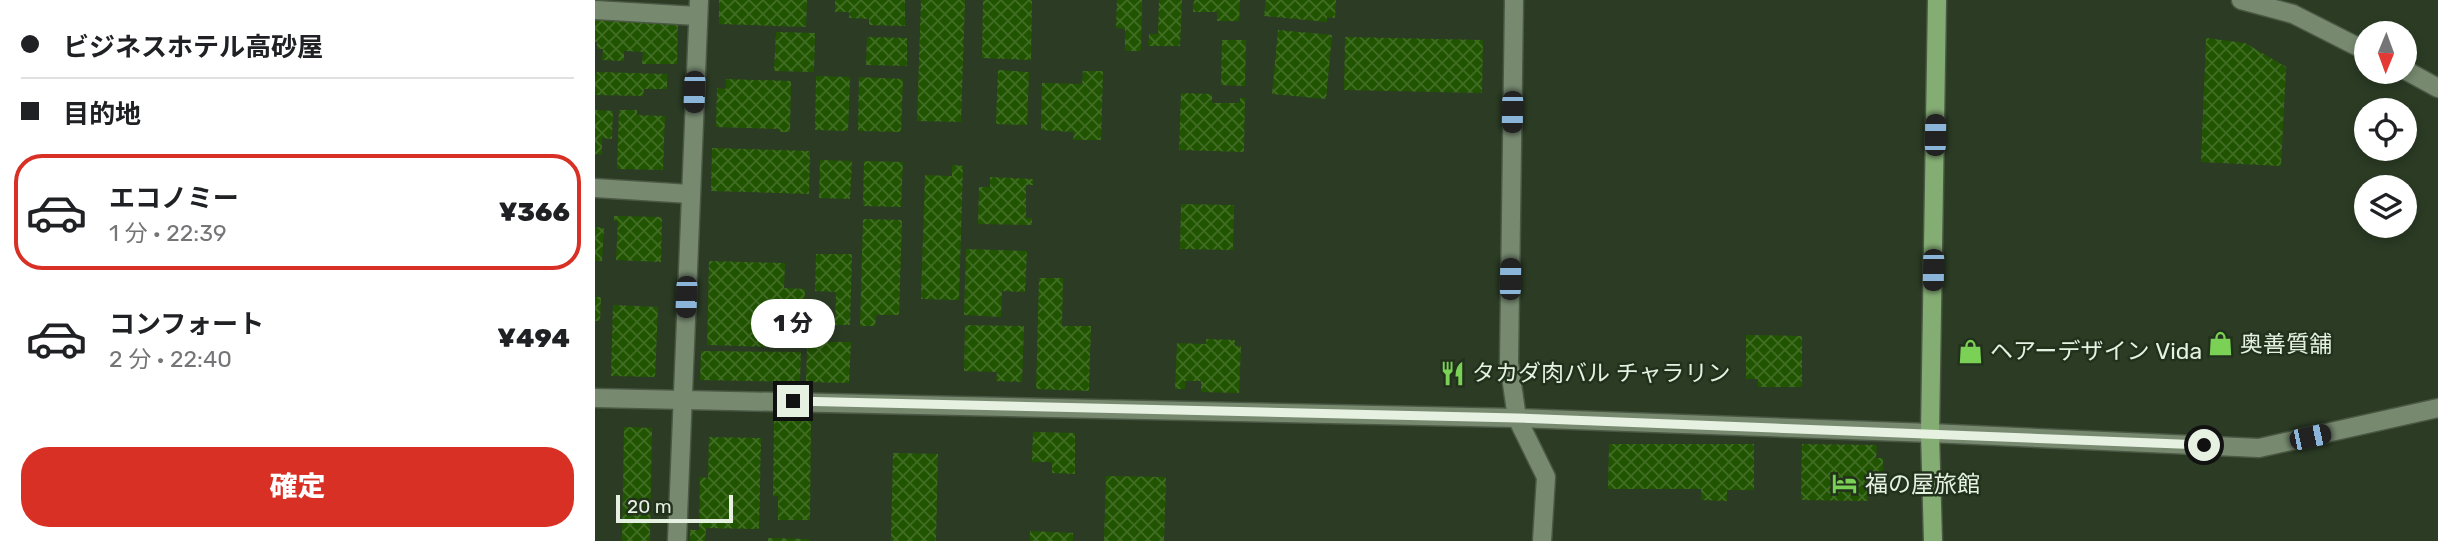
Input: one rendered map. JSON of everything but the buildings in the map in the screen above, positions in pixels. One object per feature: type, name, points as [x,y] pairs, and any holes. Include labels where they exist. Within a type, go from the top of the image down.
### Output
[{"type":"main road","points":[[1933,541],[1930,433],[1937,0]]},
{"type":"street","points":[[1514,0],[1509,363],[1517,418],[1546,477],[1542,541]]},
{"type":"street","points":[[2241,0],[2293,14],[2354,45]]},
{"type":"street","points":[[595,10],[698,8],[677,541]]},
{"type":"street","points":[[2417,77],[2438,88]]},
{"type":"street","points":[[595,188],[690,194]]},
{"type":"street","points":[[595,398],[1517,418],[2259,448],[2438,408]]},
{"type":"place","name":"奥善質舗","points":[[2220,344]]},
{"type":"place","name":"ヘアーデザイン Vida","points":[[1970,351]]},
{"type":"place","name":"タカダ肉バル チャラリン","points":[[1452,373]]},
{"type":"place","name":"福の屋旅館","points":[[1845,484]]},
{"type":"route","points":[[793,401],[1517,418],[2204,445]]}]
